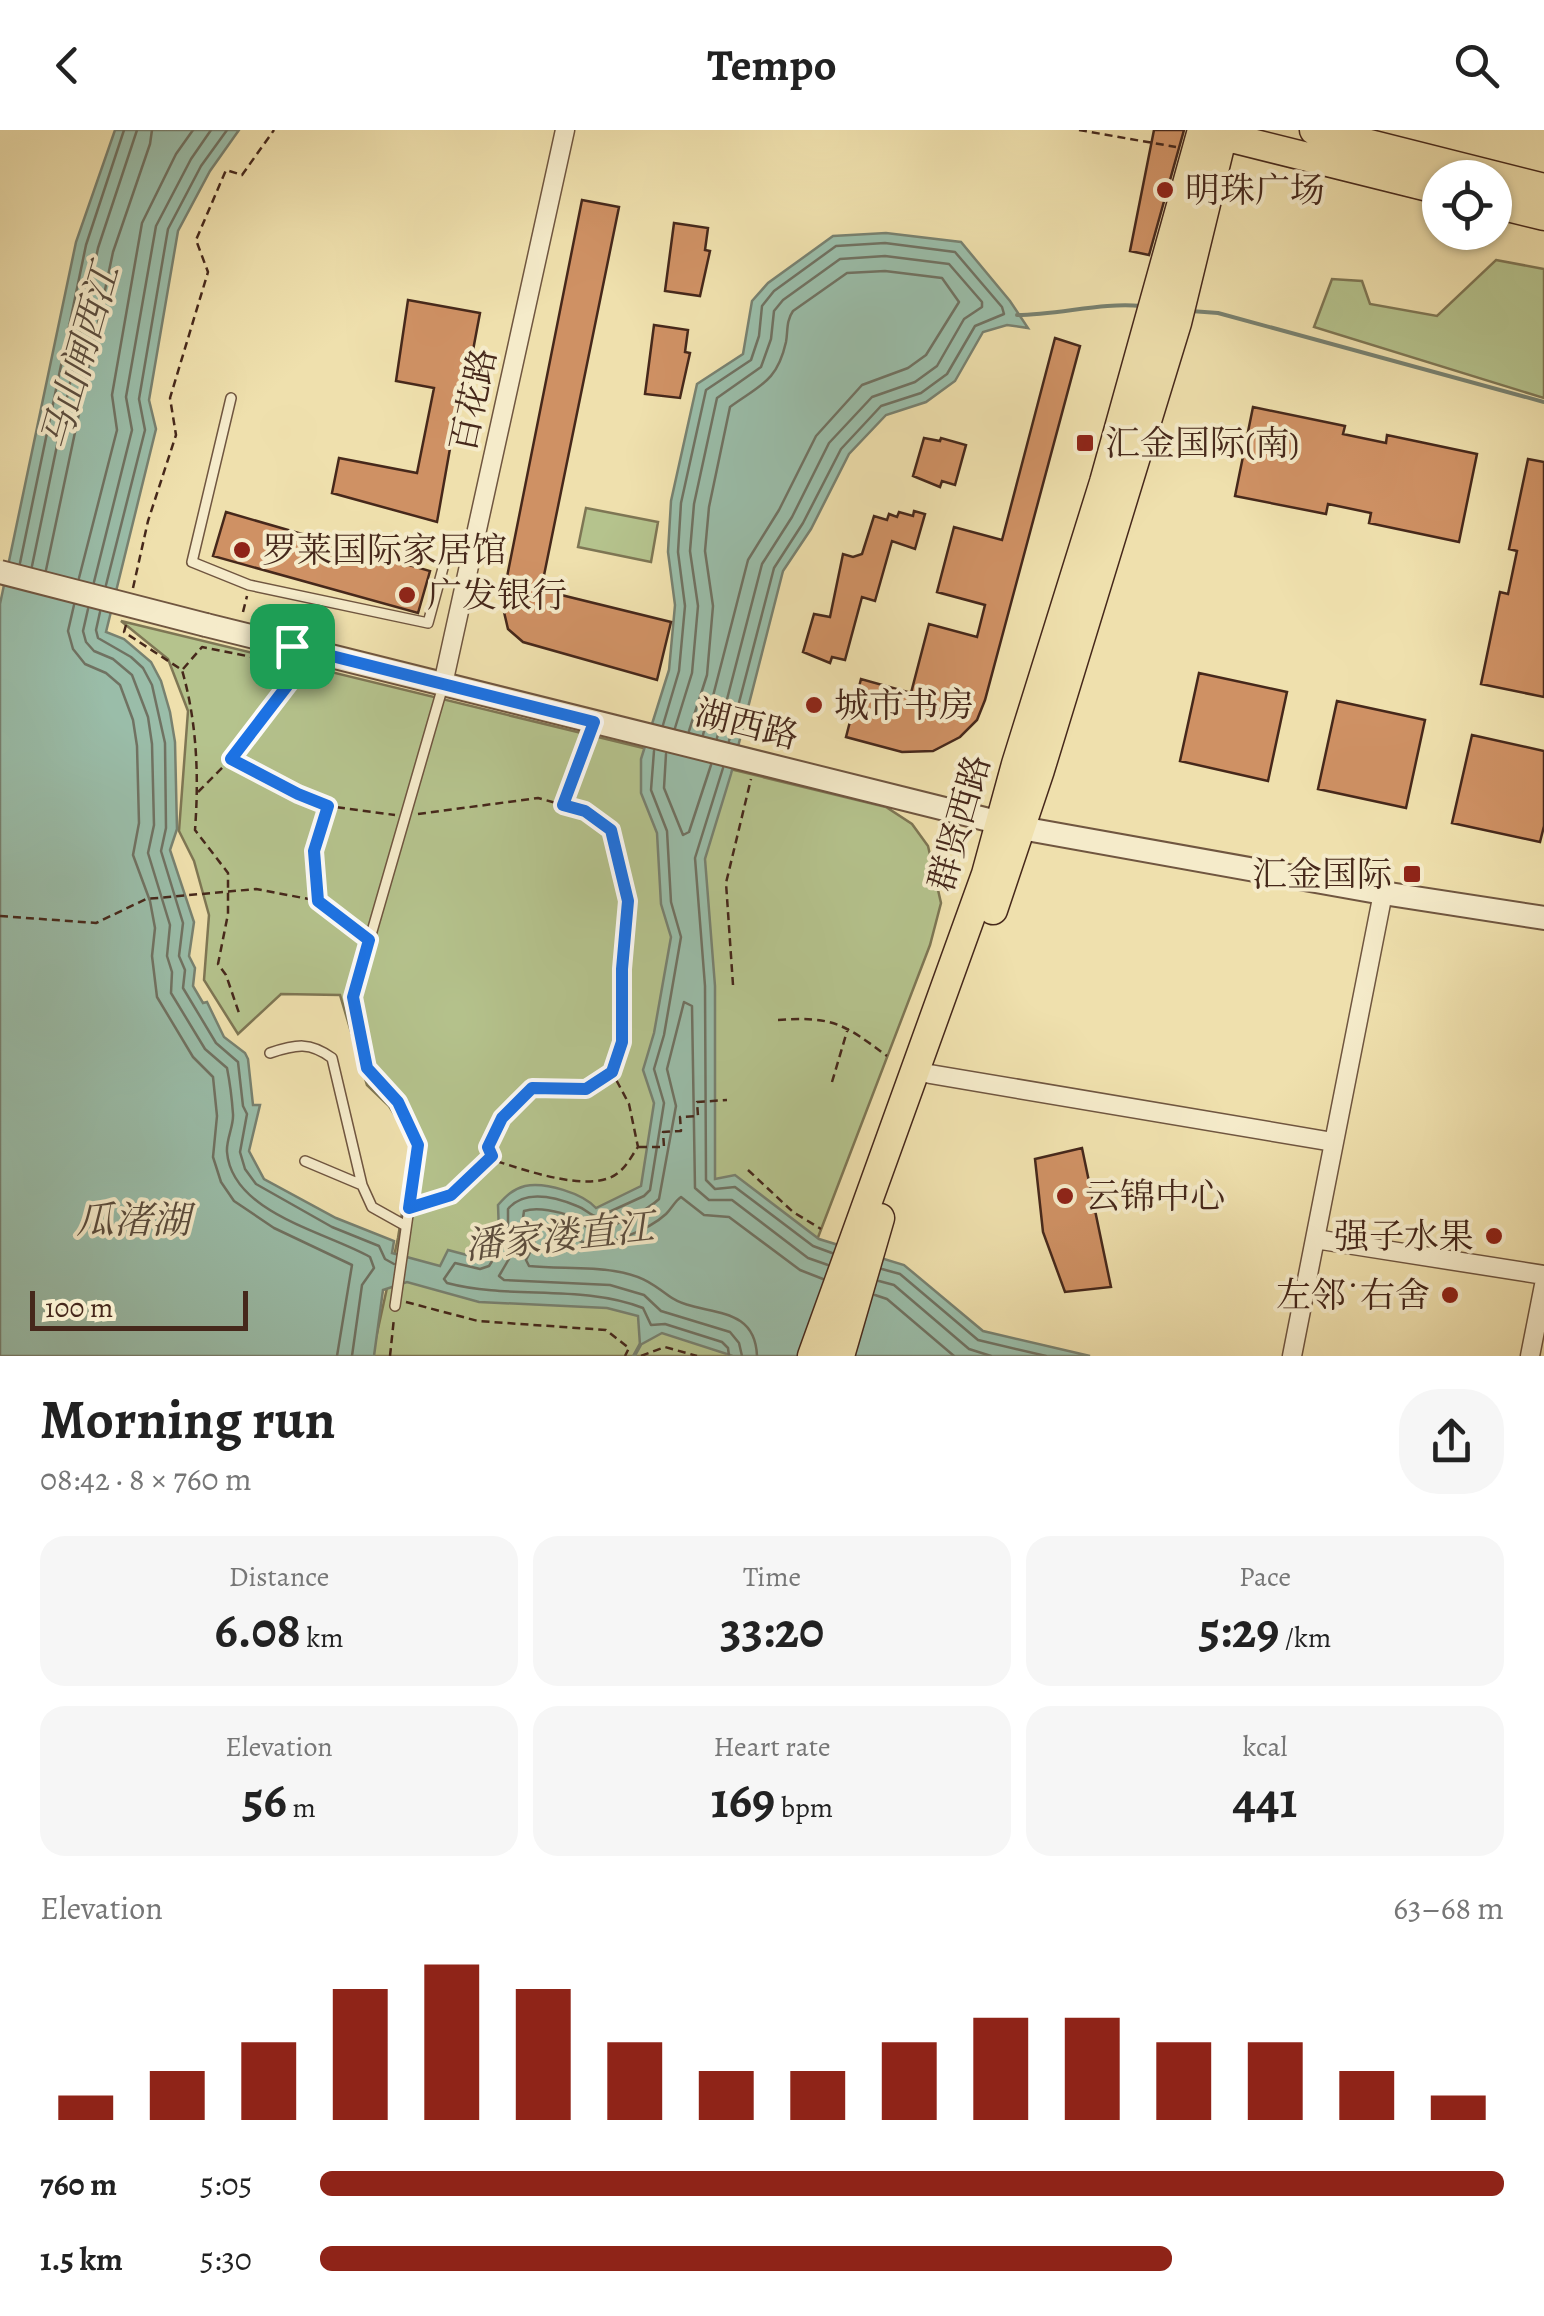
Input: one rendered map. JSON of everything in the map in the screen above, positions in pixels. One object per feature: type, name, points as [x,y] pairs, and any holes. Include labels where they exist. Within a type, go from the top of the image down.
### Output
[{"type":"main road","points":[[1314,130],[1544,188]]},
{"type":"main road","points":[[1210,131],[1422,185]]},
{"type":"main road","name":"群贤西路","points":[[840,1356],[865,1233],[986,874],[1010,826],[1148,321],[1171,288],[1210,131]]},
{"type":"main road","points":[[1512,208],[1544,216]]},
{"type":"main road","name":"群贤西路","points":[[812,1356],[930,1074],[1177,323],[1171,288]]},
{"type":"street","name":"百花路","points":[[444,684],[565,130]]},
{"type":"street","name":"湖西路","points":[[0,572],[1010,826],[1544,918]]},
{"type":"street","points":[[1292,1356],[1384,893]]},
{"type":"street","points":[[930,1074],[1333,1142]]},
{"type":"street","points":[[1316,1239],[1544,1276]]},
{"type":"street","points":[[1530,1356],[1544,1285]]},
{"type":"lane","points":[[231,398],[192,562],[249,585],[428,622],[446,557]]},
{"type":"lane","points":[[395,1302],[418,1145],[398,1102],[367,1068],[353,997],[444,684]]},
{"type":"lane","points":[[270,1053],[316,1046],[332,1058],[362,1185],[372,1207],[406,1226]]},
{"type":"lane","points":[[306,1161],[362,1185]]},
{"type":"path","points":[[1079,130],[1175,148],[1210,131]]},
{"type":"path","points":[[238,634],[249,585]]},
{"type":"path","points":[[182,670],[202,648],[266,662],[281,644]]},
{"type":"path","points":[[198,793],[231,759],[290,682],[281,644]]},
{"type":"path","points":[[563,805],[594,722]]},
{"type":"path","points":[[231,759],[328,806],[406,816],[538,798],[585,811],[611,830],[628,901],[622,969],[622,1042],[612,1072],[586,1089],[532,1088],[502,1118],[488,1147],[492,1156],[496,1161],[547,1177],[592,1181],[617,1175],[638,1147],[629,1104],[612,1072]]},
{"type":"path","points":[[734,984],[726,882],[751,761]]},
{"type":"path","points":[[318,901],[314,851],[328,806]]},
{"type":"path","points":[[0,916],[96,923],[146,899],[256,889],[318,901],[369,940]]},
{"type":"path","points":[[778,1020],[809,1018],[848,1027],[887,1056]]},
{"type":"path","points":[[832,1082],[848,1027]]},
{"type":"path","points":[[638,1147],[664,1147],[663,1132],[681,1131],[680,1117],[698,1116],[697,1102],[727,1100]]},
{"type":"path","points":[[409,1208],[451,1195],[492,1156]]},
{"type":"path","points":[[748,1170],[794,1212],[822,1229]]},
{"type":"path","points":[[390,1356],[395,1302],[478,1322],[606,1330],[628,1348],[626,1356]]},
{"type":"path","points":[[641,1356],[665,1348],[697,1356]]},
{"type":"green space","points":[[1496,260],[1544,269],[1544,398],[1314,327],[1332,279],[1362,281],[1370,304],[1437,316]]},
{"type":"green space","points":[[586,508],[658,522],[651,562],[578,547]]},
{"type":"green space","points":[[121,621],[886,807],[912,824],[928,846],[941,903],[930,945],[817,1240],[787,1356],[372,1356],[398,1238],[413,1144],[389,1106],[367,1085],[340,995],[281,994],[238,1034],[204,980],[209,915],[194,861],[179,831],[188,711],[168,659]]},
{"type":"water","points":[[115,130],[239,130],[210,171],[178,231],[149,400],[156,429],[106,632],[124,639],[151,662],[170,712],[175,742],[177,829],[170,850],[194,922],[189,956],[195,968],[193,986],[203,1003],[207,1002],[224,1037],[248,1059],[253,1105],[260,1105],[249,1151],[264,1179],[336,1218],[394,1241],[392,1253],[440,1266],[448,1250],[482,1259],[499,1233],[498,1205],[521,1187],[563,1190],[596,1208],[641,1186],[654,1103],[643,1070],[654,1033],[671,937],[661,904],[657,833],[641,793],[641,759],[669,670],[675,605],[668,552],[671,501],[697,384],[743,354],[752,301],[768,283],[833,236],[886,233],[961,242],[1010,301],[1028,328],[1007,325],[983,332],[955,381],[926,402],[886,415],[849,454],[811,529],[783,571],[705,859],[715,986],[715,1179],[735,1175],[819,1239],[904,1265],[983,1331],[1090,1356],[733,1356],[662,1333],[640,1345],[638,1316],[607,1308],[479,1302],[407,1282],[383,1290],[374,1356],[0,1356],[0,604],[76,242]]},
{"type":"building","points":[[1154,130],[1184,130],[1149,255],[1130,251]]},
{"type":"building","points":[[582,200],[619,207],[541,590],[671,622],[657,680],[523,642],[508,629],[504,612],[506,582]]},
{"type":"building","points":[[674,223],[708,228],[705,250],[710,251],[700,296],[665,291]]},
{"type":"building","points":[[408,300],[480,313],[465,393],[460,392],[437,522],[332,493],[339,458],[417,473],[434,388],[396,381]]},
{"type":"building","points":[[654,325],[688,330],[685,352],[690,353],[680,398],[645,394]]},
{"type":"building","points":[[1055,338],[1080,346],[977,720],[960,737],[933,751],[902,752],[846,737],[861,679],[911,693],[929,624],[977,637],[985,605],[937,592],[954,527],[1002,540]]},
{"type":"building","points":[[1253,407],[1345,426],[1343,434],[1386,443],[1387,435],[1477,454],[1459,542],[1369,523],[1371,513],[1328,504],[1326,514],[1235,496]]},
{"type":"building","points":[[924,438],[966,445],[955,485],[942,481],[940,487],[913,476]]},
{"type":"building","points":[[1528,459],[1544,462],[1544,697],[1481,684],[1500,592],[1508,594],[1517,551],[1509,549]]},
{"type":"building","points":[[914,511],[925,514],[915,549],[892,541],[875,601],[862,597],[845,660],[832,657],[830,663],[803,652],[814,614],[830,617],[843,554],[862,554],[874,516],[887,520],[889,514],[913,516]]},
{"type":"building","points":[[226,512],[430,571],[418,613],[213,556]]},
{"type":"building","points":[[1199,673],[1287,692],[1268,781],[1180,761]]},
{"type":"building","points":[[1337,701],[1425,720],[1406,808],[1318,789]]},
{"type":"building","points":[[1472,735],[1544,751],[1544,826],[1540,842],[1452,823]]},
{"type":"building","name":"云锦中心","points":[[1082,1148],[1111,1287],[1065,1292],[1043,1232],[1035,1159]]},
{"type":"waterway","points":[[1017,315],[1141,306]]},
{"type":"waterway","points":[[1191,311],[1218,313],[1544,402]]},
{"type":"waterway","points":[[634,1356],[640,1345]]},
{"type":"place","name":"明珠广场","points":[[1165,190]]},
{"type":"place","name":"汇金国际(南)","points":[[1085,443]]},
{"type":"place","name":"罗莱国际家居馆","points":[[242,550]]},
{"type":"place","name":"广发银行","points":[[407,595]]},
{"type":"place","name":"城市书房","points":[[814,705]]},
{"type":"place","name":"汇金国际","points":[[1412,874]]},
{"type":"place","name":"云锦中心","points":[[1065,1196]]},
{"type":"place","name":"强子水果","points":[[1494,1236]]},
{"type":"place","name":"左邻˙右舍","points":[[1450,1295]]},
{"type":"route","points":[[292,646],[594,722],[563,805],[585,811],[611,830],[628,901],[622,969],[622,1042],[612,1072],[586,1089],[532,1088],[502,1118],[488,1147],[492,1156],[451,1195],[409,1208],[418,1145],[398,1102],[367,1068],[353,997],[369,940],[318,901],[314,851],[328,806],[231,759],[290,682],[292,646]]},
{"type":"water label","name":"马山闸西江","points":[[80,357]]},
{"type":"water label","name":"瓜渚湖","points":[[133,1220]]},
{"type":"water label","name":"潘家溇直江","points":[[559,1236]]}]
